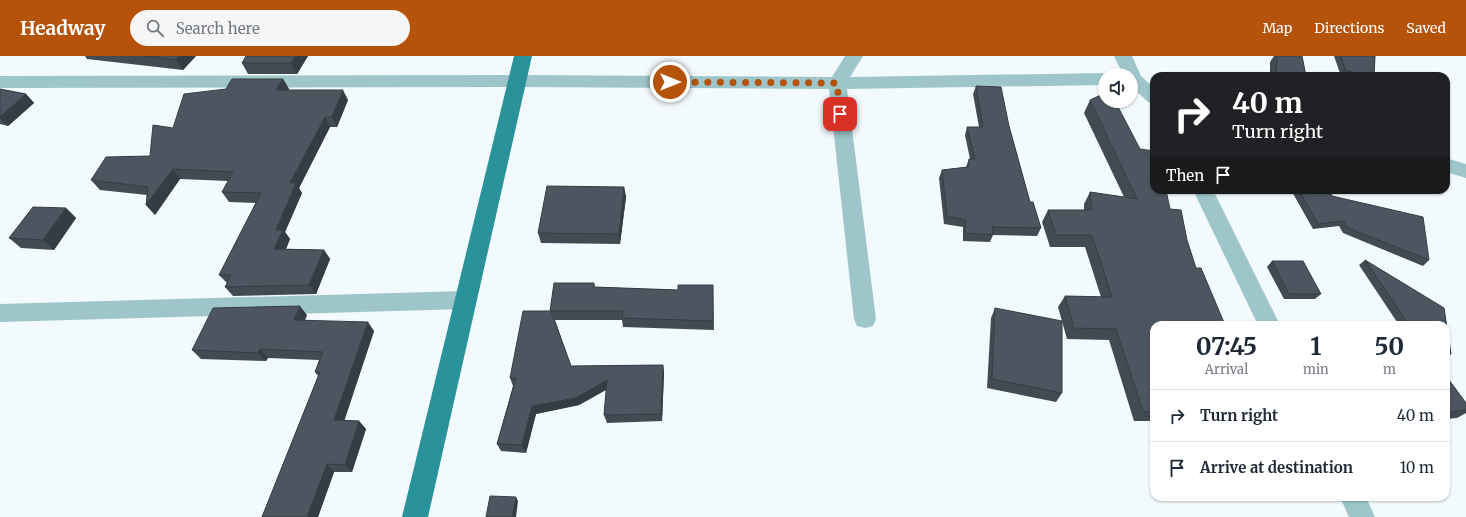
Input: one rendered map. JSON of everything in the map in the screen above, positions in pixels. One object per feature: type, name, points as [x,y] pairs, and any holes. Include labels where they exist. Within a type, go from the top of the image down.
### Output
[{"type":"highway","points":[[415,517],[523,56]]},
{"type":"street","points":[[854,56],[837,83],[865,319]]},
{"type":"street","points":[[1123,56],[1128,68]]},
{"type":"street","points":[[0,82],[517,81],[837,83],[1098,79]]},
{"type":"street","points":[[1138,80],[1150,83]]},
{"type":"street","points":[[1138,84],[1150,94]]},
{"type":"street","points":[[1450,166],[1466,171]]},
{"type":"street","points":[[1205,194],[1266,321]]},
{"type":"street","points":[[0,313],[466,300]]},
{"type":"street","points":[[1355,501],[1362,517]]},
{"type":"building","points":[[146,56],[179,56],[176,60]]},
{"type":"building","points":[[246,56],[296,56],[291,63],[242,63]]},
{"type":"building","points":[[1277,56],[1302,56],[1305,72],[1276,72]]},
{"type":"building","points":[[1341,56],[1375,56],[1374,72],[1352,72],[1345,70]]},
{"type":"building","points":[[232,79],[283,79],[276,90],[343,90],[332,117],[325,117],[290,183],[296,183],[276,230],[283,230],[274,249],[324,250],[309,285],[225,287],[231,275],[219,275],[261,193],[222,192],[233,172],[173,169],[146,205],[148,187],[91,180],[106,157],[150,156],[153,125],[173,128],[184,94],[226,89]]},
{"type":"building","points":[[976,86],[1001,87],[1009,126],[1030,202],[1033,202],[1041,228],[992,227],[993,235],[965,233],[966,220],[947,216],[942,170],[968,167],[969,159],[975,159],[967,127],[983,127]]},
{"type":"building","points":[[0,89],[26,94],[0,117]]},
{"type":"building","points":[[1098,96],[1098,108],[1119,108],[1140,149],[1150,150],[1150,194],[1167,194],[1170,209],[1181,210],[1187,240],[1196,268],[1201,268],[1223,321],[1150,321],[1150,412],[1143,411],[1116,329],[1074,328],[1065,296],[1112,297],[1092,235],[1056,235],[1048,210],[1092,210],[1090,192],[1137,199],[1090,100]]},
{"type":"building","points":[[547,186],[624,187],[619,234],[538,233]]},
{"type":"building","points":[[1301,194],[1331,194],[1332,196],[1423,217],[1429,260],[1348,228],[1344,221],[1318,224]]},
{"type":"building","points":[[33,207],[66,208],[43,240],[9,238]]},
{"type":"building","points":[[1365,260],[1444,308],[1446,321],[1406,321]]},
{"type":"building","points":[[1272,261],[1303,261],[1321,294],[1289,294]]},
{"type":"building","points":[[554,283],[594,283],[594,287],[678,290],[678,285],[713,285],[713,321],[622,318],[623,311],[551,311],[571,366],[663,365],[661,414],[604,415],[607,380],[576,398],[532,406],[522,445],[497,444],[516,378],[510,378],[523,311],[550,311]]},
{"type":"building","points":[[300,306],[294,320],[368,322],[334,420],[359,421],[345,465],[327,464],[307,517],[262,517],[320,372],[315,372],[323,352],[260,349],[258,353],[192,350],[213,308]]},
{"type":"building","points":[[995,308],[1062,321],[1062,393],[992,379]]},
{"type":"building","points":[[1450,381],[1466,403],[1466,410],[1450,412]]},
{"type":"building","points":[[490,496],[516,497],[512,517],[486,517]]},
{"type":"route","points":[[670,82],[837,83],[840,114]]}]
